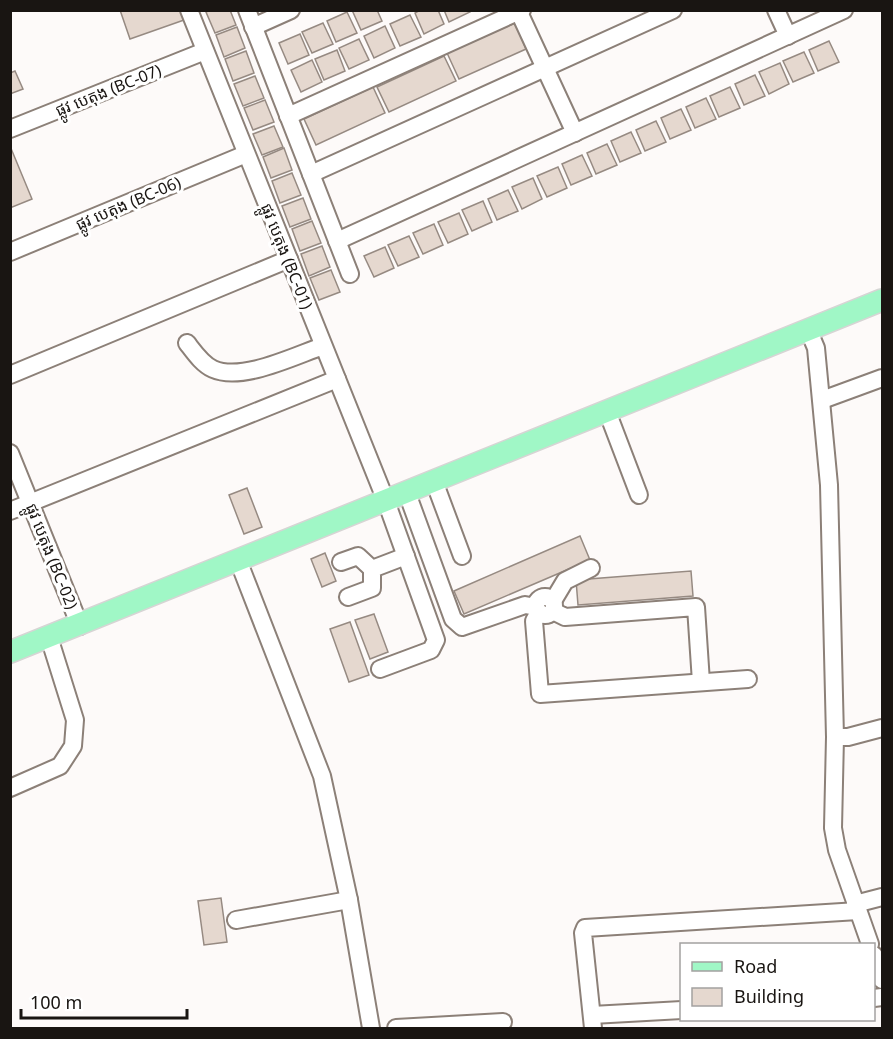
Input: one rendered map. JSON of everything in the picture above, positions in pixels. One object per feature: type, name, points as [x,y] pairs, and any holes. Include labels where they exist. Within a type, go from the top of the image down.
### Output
[{"type":"main road","points":[[10,652],[80,626],[882,300]]},
{"type":"street","name":"ផ្លូវ បេតុង (BC-01)","points":[[189,10],[386,501],[436,640],[431,650],[380,669]]},
{"type":"street","points":[[247,10],[350,274]]},
{"type":"street","points":[[254,27],[291,10]]},
{"type":"street","points":[[311,174],[546,70],[673,10]]},
{"type":"street","points":[[776,10],[788,36]]},
{"type":"street","points":[[337,241],[844,10]]},
{"type":"street","points":[[288,116],[520,11],[574,133]]},
{"type":"street","name":"ផ្លូវ បេតុង (BC-07)","points":[[10,129],[205,51]]},
{"type":"street","name":"ផ្លូវ បេតុង (BC-06)","points":[[10,252],[246,154]]},
{"type":"street","points":[[10,375],[289,259]]},
{"type":"street","points":[[808,329],[816,348],[829,485],[835,737],[833,828],[837,850],[869,943]]},
{"type":"street","points":[[187,343],[202,362],[228,374],[256,369],[323,346]]},
{"type":"street","points":[[822,400],[882,378]]},
{"type":"street","points":[[10,511],[337,379]]},
{"type":"street","points":[[607,411],[639,495]]},
{"type":"street","name":"ផ្លូវ បេតុង (BC-02)","points":[[10,453],[80,626]]},
{"type":"street","points":[[434,482],[462,556]]},
{"type":"street","points":[[407,493],[453,619],[462,627],[525,605],[545,608],[565,617],[696,607],[701,682]]},
{"type":"street","points":[[340,562],[358,556],[372,569],[372,588],[348,597]]},
{"type":"street","points":[[372,569],[406,556]]},
{"type":"street","points":[[238,560],[322,776],[349,900],[371,1029]]},
{"type":"street","points":[[591,568],[565,581],[534,621],[540,694],[748,679]]},
{"type":"street","points":[[10,788],[60,766],[73,746],[75,720],[49,638]]},
{"type":"street","points":[[835,737],[848,737],[882,728]]},
{"type":"street","points":[[680,1010],[592,1022],[583,933],[585,928],[857,907],[882,897]]},
{"type":"street","points":[[236,920],[349,900]]},
{"type":"street","points":[[875,961],[882,980]]},
{"type":"street","points":[[396,1029],[503,1022]]},
{"type":"building","points":[[120,10],[180,10],[184,20],[130,39]]},
{"type":"building","points":[[230,10],[236,25],[215,33],[206,12]]},
{"type":"building","points":[[352,10],[377,10],[382,21],[361,30]]},
{"type":"building","points":[[420,10],[438,10],[444,24],[424,34],[415,13]]},
{"type":"building","points":[[444,10],[469,10],[470,12],[449,22]]},
{"type":"building","points":[[347,12],[357,33],[336,42],[327,21]]},
{"type":"building","points":[[410,15],[421,37],[400,46],[390,24]]},
{"type":"building","points":[[323,23],[333,44],[312,53],[302,32]]},
{"type":"building","points":[[515,23],[526,49],[459,79],[447,53]]},
{"type":"building","points":[[385,26],[395,48],[374,58],[364,36]]},
{"type":"building","points":[[237,27],[245,48],[224,57],[216,35]]},
{"type":"building","points":[[300,34],[309,55],[288,64],[279,43]]},
{"type":"building","points":[[359,39],[369,60],[349,69],[339,48]]},
{"type":"building","points":[[829,41],[839,62],[818,71],[809,50]]},
{"type":"building","points":[[337,50],[345,71],[324,80],[315,59]]},
{"type":"building","points":[[246,51],[254,73],[233,81],[225,59]]},
{"type":"building","points":[[804,52],[814,73],[793,82],[783,61]]},
{"type":"building","points":[[444,56],[456,81],[389,112],[377,87]]},
{"type":"building","points":[[312,60],[322,82],[301,92],[291,70]]},
{"type":"building","points":[[780,63],[789,84],[769,94],[759,72]]},
{"type":"building","points":[[15,71],[23,89],[10,94],[10,73]]},
{"type":"building","points":[[755,75],[765,96],[744,105],[735,84]]},
{"type":"building","points":[[255,76],[264,98],[243,106],[234,84]]},
{"type":"building","points":[[373,87],[385,113],[316,145],[304,119]]},
{"type":"building","points":[[730,87],[740,108],[719,117],[710,96]]},
{"type":"building","points":[[706,98],[716,119],[695,128],[686,107]]},
{"type":"building","points":[[265,100],[274,122],[253,130],[244,108]]},
{"type":"building","points":[[681,109],[691,130],[670,139],[661,118]]},
{"type":"building","points":[[656,121],[666,142],[645,151],[636,130]]},
{"type":"building","points":[[274,126],[283,147],[262,155],[253,134]]},
{"type":"building","points":[[631,132],[641,153],[620,162],[611,141]]},
{"type":"building","points":[[607,144],[617,165],[596,174],[587,153]]},
{"type":"building","points":[[10,146],[32,199],[10,208]]},
{"type":"building","points":[[284,148],[292,170],[271,178],[263,157]]},
{"type":"building","points":[[582,155],[592,176],[571,185],[562,164]]},
{"type":"building","points":[[558,167],[567,188],[547,197],[537,176]]},
{"type":"building","points":[[292,173],[301,195],[280,203],[272,181]]},
{"type":"building","points":[[533,178],[542,199],[522,209],[512,187]]},
{"type":"building","points":[[508,190],[518,211],[497,220],[488,199]]},
{"type":"building","points":[[303,198],[311,219],[290,227],[282,206]]},
{"type":"building","points":[[483,201],[492,222],[472,231],[462,210]]},
{"type":"building","points":[[459,213],[468,234],[448,243],[438,222]]},
{"type":"building","points":[[312,221],[321,243],[300,251],[292,229]]},
{"type":"building","points":[[434,224],[443,245],[423,254],[413,233]]},
{"type":"building","points":[[409,236],[419,257],[398,266],[388,245]]},
{"type":"building","points":[[322,246],[330,267],[309,276],[301,254]]},
{"type":"building","points":[[385,247],[394,268],[374,277],[364,256]]},
{"type":"building","points":[[331,270],[340,292],[319,300],[310,278]]},
{"type":"building","points":[[247,488],[262,527],[244,534],[229,495]]},
{"type":"building","points":[[580,536],[590,560],[464,614],[454,591]]},
{"type":"building","points":[[325,553],[336,581],[322,587],[311,559]]},
{"type":"building","points":[[691,571],[693,596],[578,605],[576,580]]},
{"type":"building","points":[[374,614],[388,652],[370,659],[355,620]]},
{"type":"building","points":[[350,622],[369,675],[349,682],[330,629]]},
{"type":"building","points":[[221,898],[227,942],[204,945],[198,901]]}]
